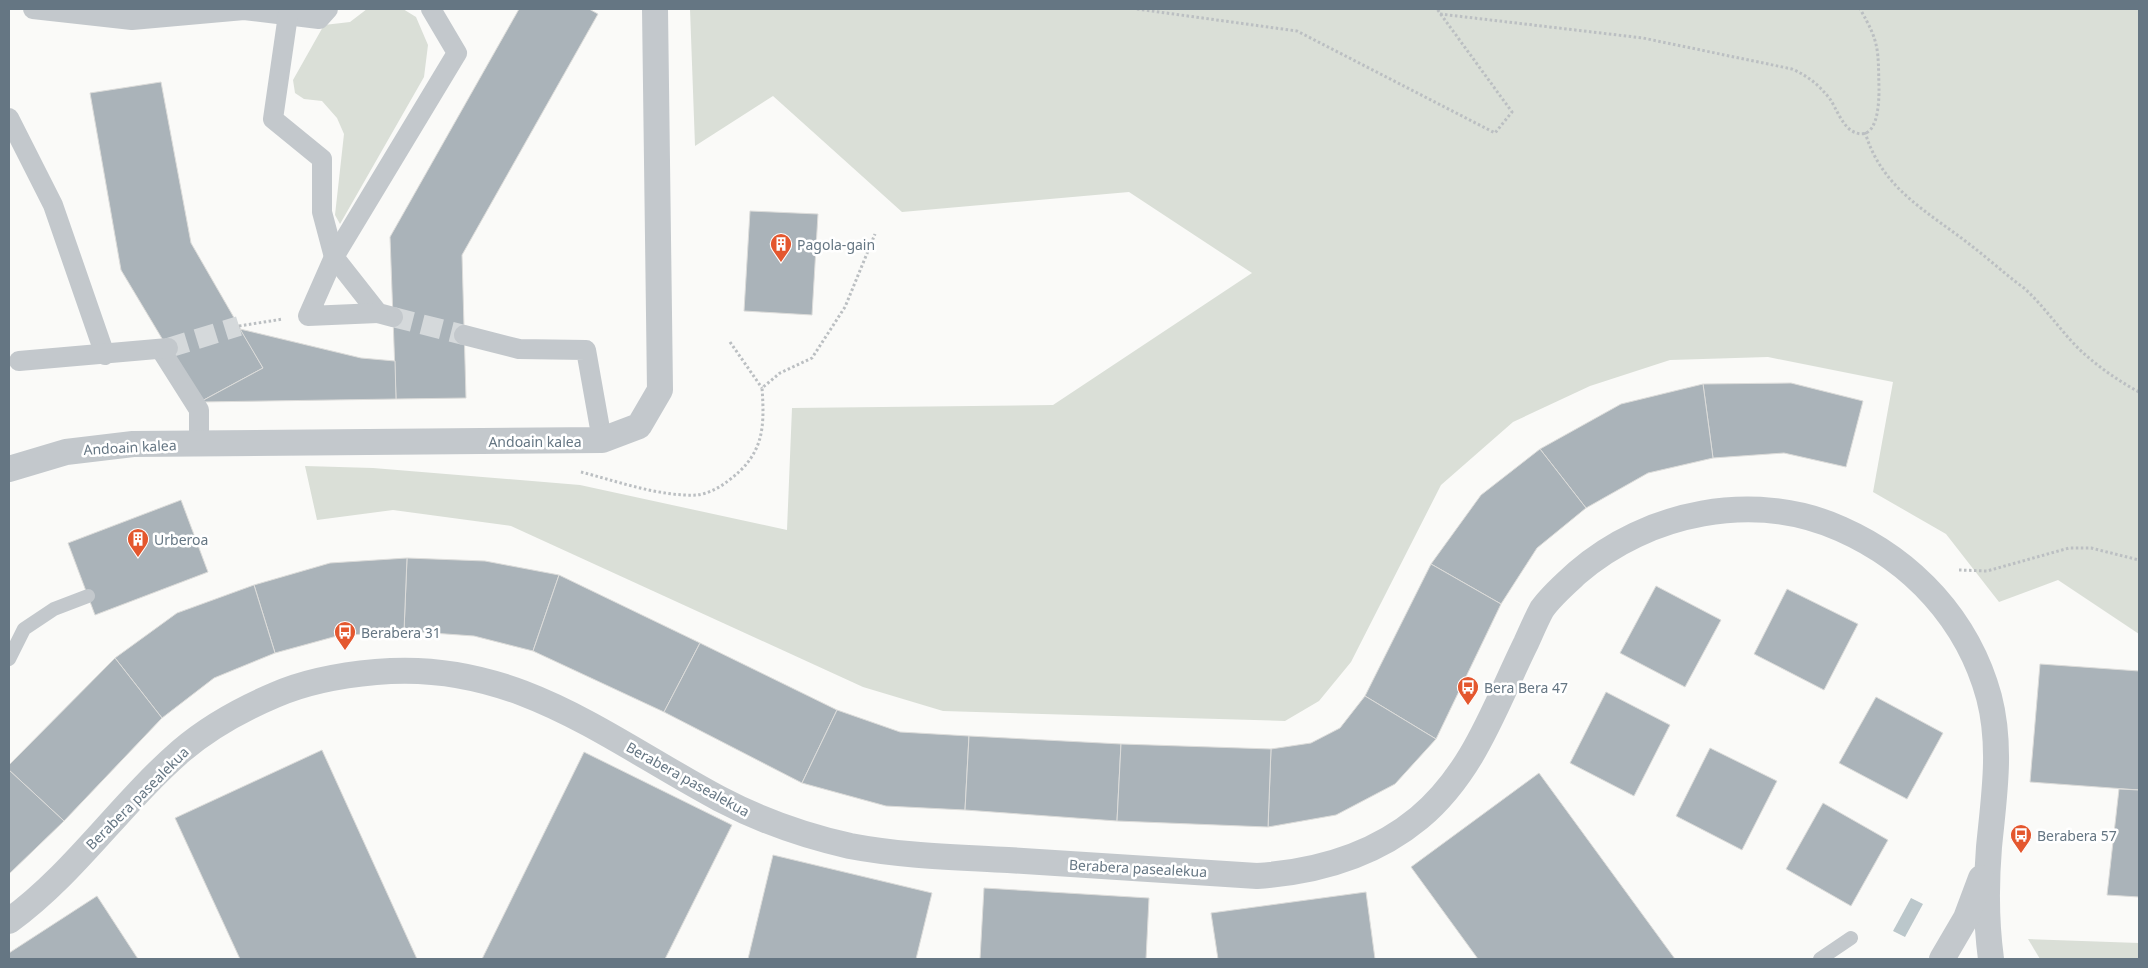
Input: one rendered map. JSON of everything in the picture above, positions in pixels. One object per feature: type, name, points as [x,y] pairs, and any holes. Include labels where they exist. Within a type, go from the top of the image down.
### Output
[{"type":"street","points":[[33,9],[132,20],[244,10],[320,19],[328,9]]},
{"type":"street","points":[[288,15],[273,120],[322,159],[322,212],[334,257],[385,315],[308,316],[334,257],[457,52],[431,9]]},
{"type":"street","name":"Andoain kalea","points":[[9,469],[66,452],[104,446],[602,440],[639,426],[660,390],[655,9]]},
{"type":"street","points":[[9,118],[53,205],[105,355]]},
{"type":"street","points":[[464,335],[519,349],[586,350],[602,440]]},
{"type":"street","points":[[19,361],[165,349],[199,410],[199,444]]},
{"type":"street","name":"Berabera pasealekua","points":[[9,921],[44,892],[160,771],[212,728],[280,693],[316,681],[354,674],[393,670],[432,671],[465,676],[527,694],[580,719],[744,810],[783,827],[849,845],[917,854],[1257,876],[1292,873],[1326,867],[1359,855],[1390,839],[1418,819],[1443,796],[1464,769],[1482,739],[1543,609],[1564,584],[1616,544],[1645,530],[1692,516],[1740,509],[1773,511],[1805,517],[1836,526],[1867,541],[1896,560],[1915,576],[1944,607],[1963,635],[1978,666],[1989,698],[1995,731],[1997,765],[1989,850],[1987,918],[1991,959]]},
{"type":"street","name":"Berabera pasealekua","points":[[1942,959],[1966,918],[1979,885],[1989,850]]},
{"type":"lane","points":[[9,659],[24,629],[54,609],[88,596]]},
{"type":"lane","points":[[1820,959],[1851,938]]},
{"type":"path","points":[[1137,9],[1297,31],[1494,134],[1512,112],[1437,9]]},
{"type":"path","points":[[1440,14],[1643,38],[1792,69],[1810,77],[1829,98],[1852,131],[1865,132],[1874,125],[1879,112],[1878,46],[1875,33],[1860,9]]},
{"type":"path","points":[[1865,132],[1871,151],[1881,168],[1908,199],[2024,288],[2039,302],[2078,348],[2103,370],[2139,392]]},
{"type":"path","points":[[762,388],[780,374],[812,358],[846,307],[875,234]]},
{"type":"path","points":[[239,326],[308,316]]},
{"type":"path","points":[[575,471],[670,493],[698,495],[719,488],[745,468],[758,447],[764,418],[762,388],[730,342]]},
{"type":"path","points":[[1959,570],[1987,570],[2069,548],[2091,548],[2139,560]]},
{"type":"shaded area","points":[[367,9],[403,9],[416,17],[428,45],[424,77],[340,224],[335,215],[344,134],[337,118],[322,101],[304,99],[295,93],[293,80],[324,25],[350,22]]},
{"type":"shaded area","points":[[690,9],[2139,9],[2139,634],[2058,580],[1999,602],[1946,534],[1873,492],[1893,382],[1768,357],[1670,360],[1590,386],[1513,422],[1441,485],[1351,662],[1319,701],[1285,721],[943,711],[863,687],[511,526],[393,510],[317,520],[305,466],[373,468],[580,485],[787,530],[792,408],[1053,405],[1252,273],[1129,192],[902,212],[773,96],[695,146]]},
{"type":"shaded area","points":[[1911,898],[1923,904],[1905,937],[1893,931]]},
{"type":"shaded area","points":[[2028,939],[2139,943],[2139,959],[2040,959]]},
{"type":"building","points":[[519,9],[589,9],[598,14],[462,255],[466,398],[396,399],[390,237]]},
{"type":"building","points":[[161,82],[191,243],[263,368],[200,402],[121,270],[90,93]]},
{"type":"building","name":"Pagola-gain","points":[[750,211],[818,214],[812,315],[744,311]]},
{"type":"building","points":[[240,329],[361,358],[395,361],[396,399],[200,402],[263,368]]},
{"type":"building","points":[[1791,383],[1863,401],[1846,467],[1784,453],[1713,458],[1703,384]]},
{"type":"building","points":[[1703,384],[1713,458],[1648,473],[1586,508],[1540,449],[1621,404]]},
{"type":"building","points":[[1540,449],[1586,508],[1537,548],[1501,604],[1431,564],[1481,495]]},
{"type":"building","name":"Urberoa","points":[[181,500],[208,572],[95,615],[68,543]]},
{"type":"building","points":[[407,558],[485,561],[559,575],[533,651],[474,636],[404,631]]},
{"type":"building","points":[[407,558],[404,631],[337,636],[275,653],[254,585],[330,563]]},
{"type":"building","points":[[1431,564],[1501,604],[1436,739],[1365,696]]},
{"type":"building","points":[[559,575],[700,643],[664,712],[533,651]]},
{"type":"building","points":[[254,585],[275,653],[214,678],[162,718],[115,658],[177,613]]},
{"type":"building","points":[[1656,586],[1721,620],[1685,687],[1620,653]]},
{"type":"building","points":[[1787,589],[1858,624],[1824,690],[1754,654]]},
{"type":"building","points":[[700,643],[837,710],[802,783],[664,712]]},
{"type":"building","points":[[115,658],[162,718],[64,821],[9,770],[9,765]]},
{"type":"building","points":[[2040,664],[2139,671],[2139,790],[2030,782]]},
{"type":"building","points":[[1606,692],[1670,725],[1634,796],[1570,763]]},
{"type":"building","points":[[1365,696],[1436,739],[1395,784],[1336,815],[1268,827],[1271,749],[1311,743],[1340,728]]},
{"type":"building","points":[[1876,697],[1943,733],[1907,799],[1839,763]]},
{"type":"building","points":[[837,710],[900,732],[969,736],[965,810],[886,806],[802,783]]},
{"type":"building","points":[[969,736],[1121,744],[1117,821],[965,810]]},
{"type":"building","points":[[1121,744],[1271,749],[1268,827],[1117,821]]},
{"type":"building","points":[[1710,748],[1777,781],[1742,850],[1676,816]]},
{"type":"building","points":[[322,750],[417,959],[240,959],[175,818]]},
{"type":"building","points":[[584,752],[732,825],[665,959],[482,959]]},
{"type":"building","points":[[9,770],[64,821],[9,874]]},
{"type":"building","points":[[1539,773],[1675,959],[1478,959],[1411,867]]},
{"type":"building","points":[[2119,789],[2139,790],[2139,897],[2107,895]]},
{"type":"building","points":[[1823,803],[1888,840],[1851,906],[1786,869]]},
{"type":"building","points":[[773,855],[932,893],[916,959],[748,959]]},
{"type":"building","points":[[984,888],[1149,898],[1146,959],[980,959]]},
{"type":"building","points":[[1366,892],[1375,959],[1218,959],[1211,913]]},
{"type":"building","points":[[97,896],[138,959],[9,959],[9,953]]},
{"type":"tunnel","points":[[393,317],[464,335]]},
{"type":"tunnel","points":[[168,348],[239,326]]},
{"type":"place","name":"Pagola-gain","points":[[781,263]]},
{"type":"place","name":"Urberoa","points":[[138,558]]},
{"type":"place","name":"Berabera 31","points":[[345,651]]},
{"type":"place","name":"Bera Bera 47","points":[[1468,706]]},
{"type":"place","name":"Berabera 57","points":[[2021,854]]}]
